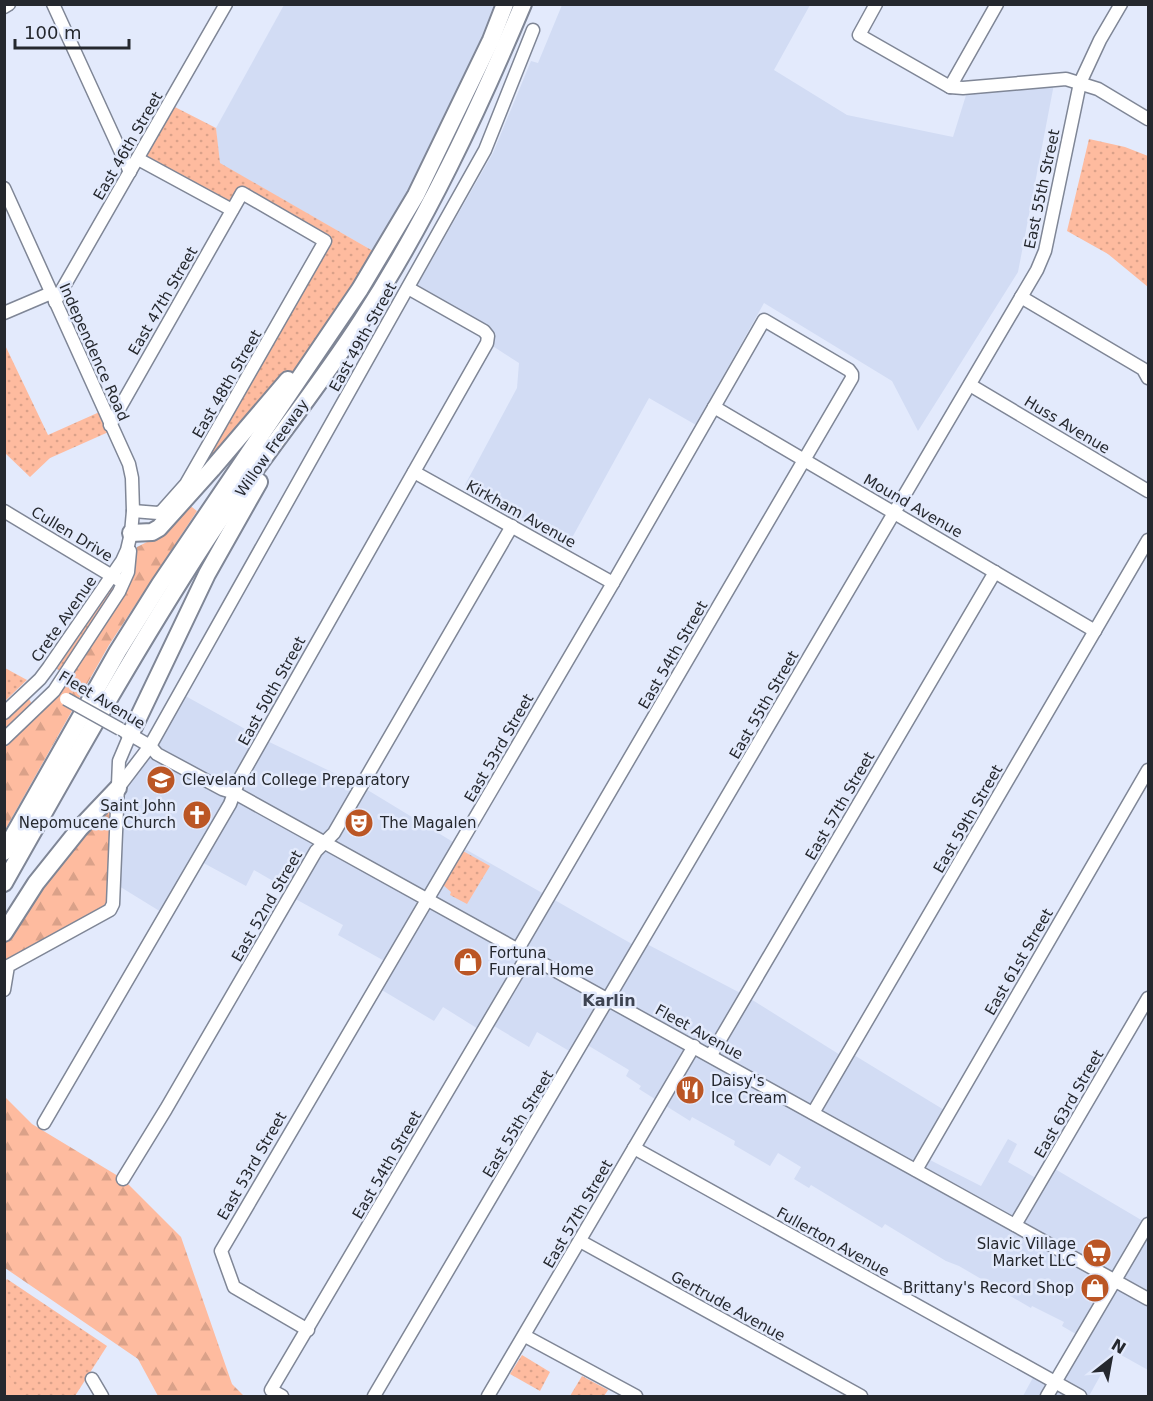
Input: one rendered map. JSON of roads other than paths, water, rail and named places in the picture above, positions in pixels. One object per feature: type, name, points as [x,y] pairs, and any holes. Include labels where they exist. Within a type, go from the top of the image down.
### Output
[{"type":"highway","name":"Willow Freeway","points":[[4,852],[118,651],[154,593],[360,289],[416,195],[491,40],[505,4]]},
{"type":"highway","name":"Willow Freeway","points":[[4,883],[141,645],[206,540],[362,320],[410,239],[453,158],[523,4]]},
{"type":"highway","points":[[132,533],[152,532],[159,528],[212,470],[332,329]]},
{"type":"highway","points":[[125,732],[207,574],[303,404]]},
{"type":"highway","points":[[4,933],[36,883],[80,828],[118,788]]},
{"type":"street","points":[[4,7],[9,4]]},
{"type":"street","points":[[53,4],[130,172]]},
{"type":"street","name":"East 46th Street","points":[[53,298],[138,159],[226,4]]},
{"type":"street","points":[[876,4],[859,35],[950,87],[963,88],[1066,79],[1098,89],[1149,119]]},
{"type":"street","points":[[950,87],[997,4]]},
{"type":"street","name":"East 55th Street","points":[[374,1396],[1022,297],[1045,251],[1080,83],[1100,40],[1121,4]]},
{"type":"street","name":"East 49th Street","points":[[150,746],[485,150],[533,30]]},
{"type":"street","points":[[138,159],[232,210]]},
{"type":"street","name":"Independence Road","points":[[4,188],[9,210],[53,298],[129,464],[132,478],[132,533],[129,566],[123,583]]},
{"type":"street","name":"East 47th Street","points":[[110,425],[242,193],[325,241]]},
{"type":"street","name":"East 48th Street","points":[[133,511],[158,513],[162,511],[186,484],[325,241]]},
{"type":"street","name":"East 50th Street","points":[[44,1123],[230,804],[245,770],[487,343],[488,336],[484,331],[408,288]]},
{"type":"street","points":[[1022,297],[1143,369],[1149,378]]},
{"type":"street","points":[[4,313],[53,298]]},
{"type":"street","name":"East 53rd Street","points":[[308,1330],[234,1287],[220,1251],[613,583],[764,320],[849,370],[852,374]]},
{"type":"street","name":"East 54th Street","points":[[277,1394],[308,1330],[852,378],[852,374]]},
{"type":"street","name":"Huss Avenue","points":[[970,385],[1149,491]]},
{"type":"street","name":"Mound Avenue","points":[[714,407],[1095,631]]},
{"type":"street","name":"Kirkham Avenue","points":[[414,472],[613,583]]},
{"type":"street","name":"Cullen Drive","points":[[4,511],[123,583]]},
{"type":"street","name":"East 52nd Street","points":[[123,1179],[166,1110],[316,851],[339,824],[512,526]]},
{"type":"street","name":"Independence Road","points":[[112,576],[128,550],[132,533]]},
{"type":"street","name":"East 59th Street","points":[[813,1113],[1148,542]]},
{"type":"street","name":"East 57th Street","points":[[711,1055],[995,572]]},
{"type":"street","name":"Crete Avenue","points":[[4,712],[40,679],[112,576]]},
{"type":"street","name":"Crete Avenue","points":[[4,739],[54,691],[123,583]]},
{"type":"street","name":"Fleet Avenue","points":[[40,679],[66,699],[150,746],[160,747],[225,783],[235,793],[1149,1299]]},
{"type":"street","points":[[4,990],[8,966],[110,910],[113,903],[116,871],[119,761],[125,732]]},
{"type":"street","points":[[118,788],[150,746]]},
{"type":"street","name":"East 61st Street","points":[[915,1170],[1149,770]]},
{"type":"street","name":"East 63rd Street","points":[[1015,1225],[1149,998]]},
{"type":"street","name":"East 57th Street","points":[[488,1396],[694,1046]]},
{"type":"street","name":"Fullerton Avenue","points":[[634,1148],[1080,1396]]},
{"type":"street","points":[[1047,1396],[1149,1224]]},
{"type":"street","name":"Gertrude Avenue","points":[[580,1241],[861,1396]]},
{"type":"street","points":[[525,1336],[636,1396]]},
{"type":"street","points":[[92,1379],[102,1396]]},
{"type":"place","name":"Cleveland College Preparatory","points":[[161,780]]},
{"type":"place","name":"Saint John Nepomucene Church","points":[[197,815]]},
{"type":"place","name":"The Magalen","points":[[359,823]]},
{"type":"place","name":"Fortuna Funeral Home","points":[[468,962]]},
{"type":"place","name":"Daisy's Ice Cream","points":[[690,1090]]},
{"type":"place","name":"Slavic Village Market LLC","points":[[1097,1253]]},
{"type":"place","name":"Brittany's Record Shop","points":[[1095,1288]]},
{"type":"district","name":"Karlin","points":[[609,1000]]}]
